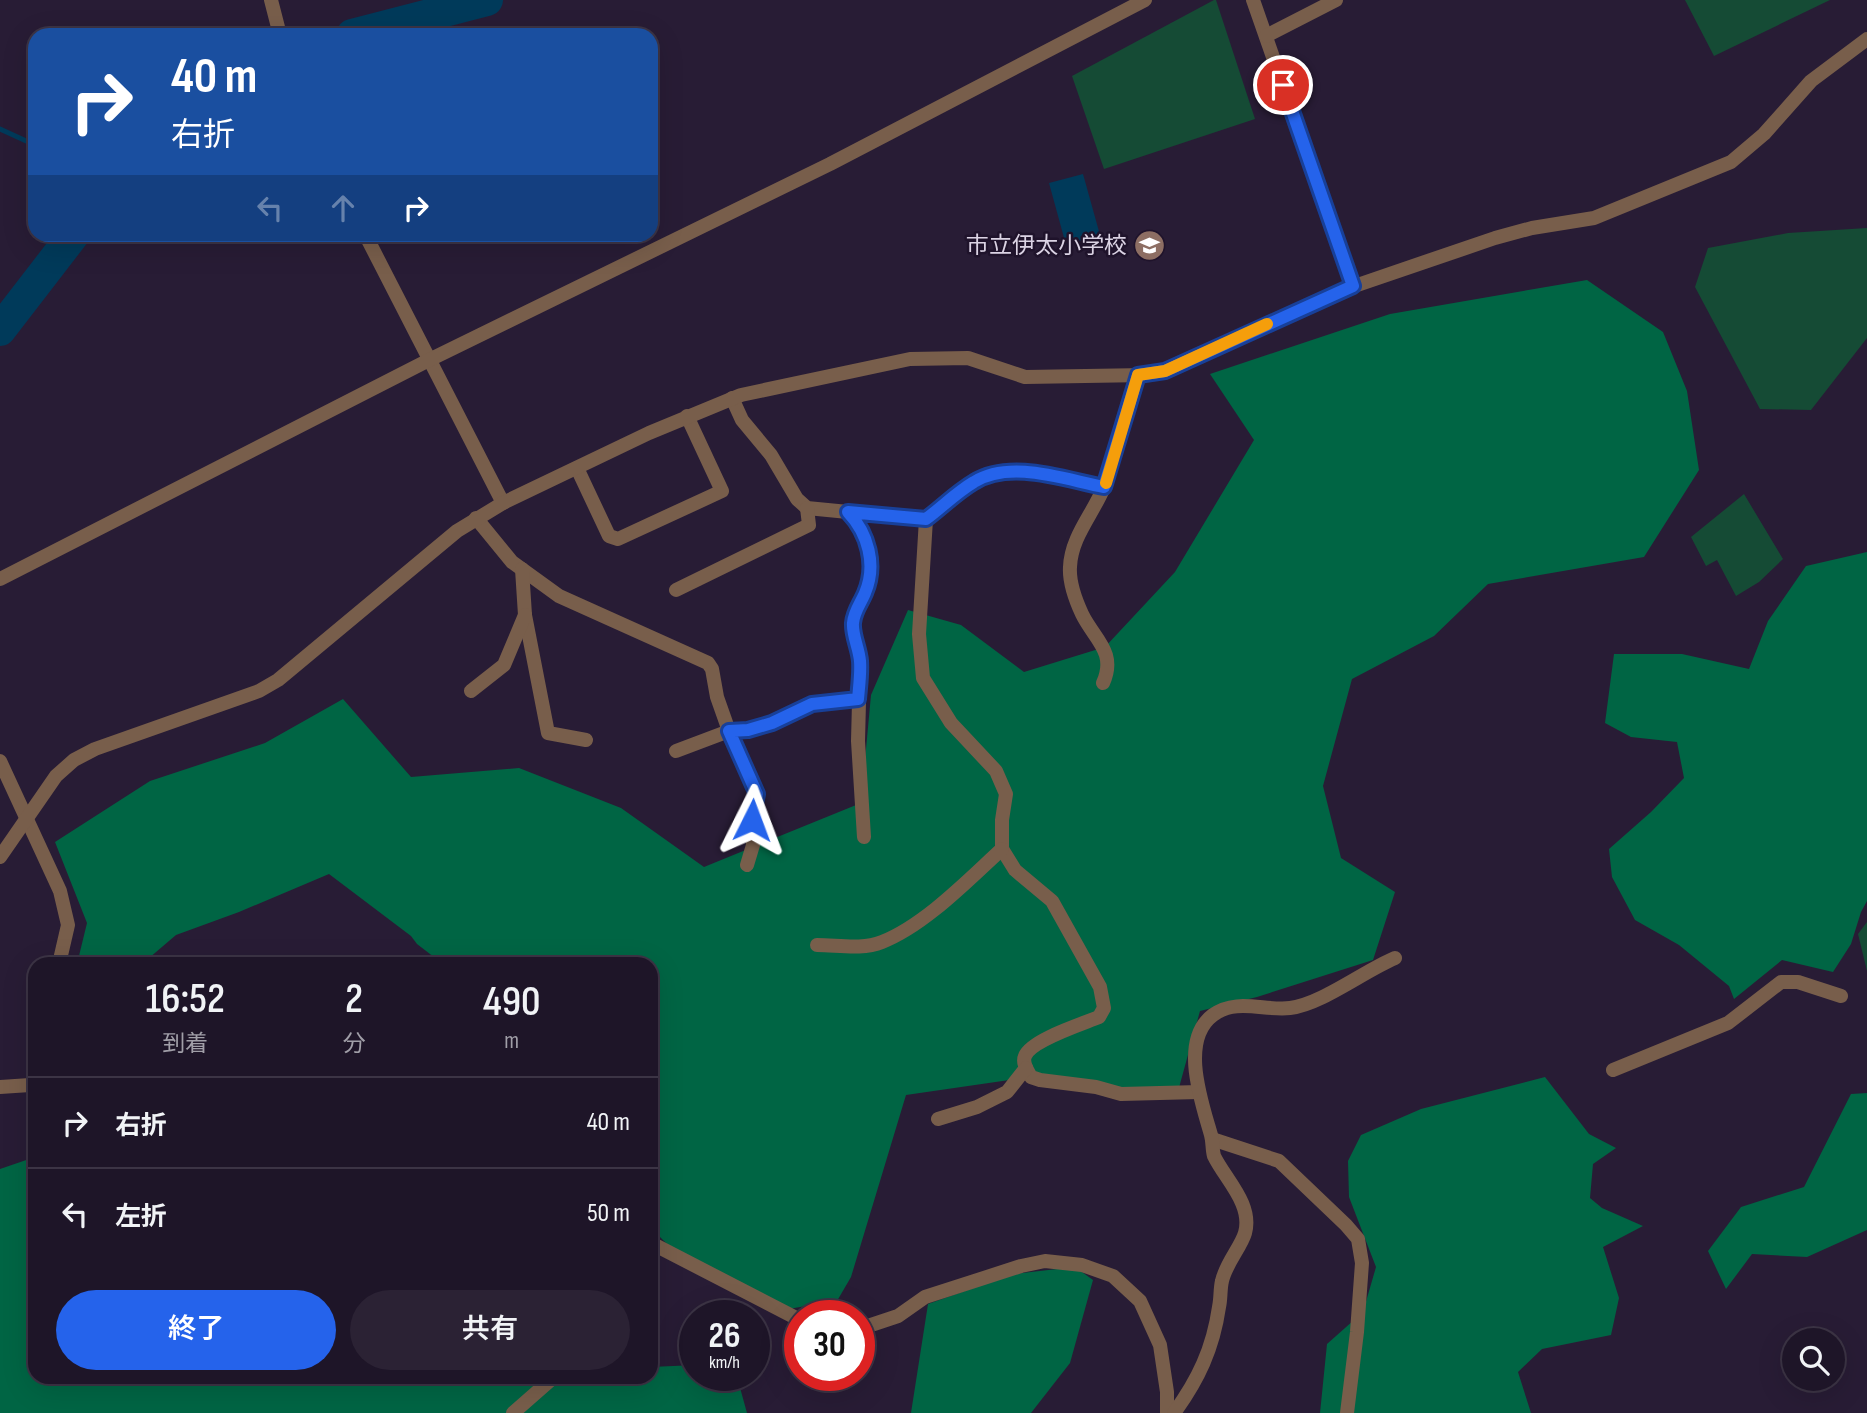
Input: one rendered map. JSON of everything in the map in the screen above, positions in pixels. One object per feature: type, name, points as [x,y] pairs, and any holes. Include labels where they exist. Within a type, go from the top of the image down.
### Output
[{"type":"street","points":[[271,0],[278,28]]},
{"type":"street","points":[[0,579],[429,360],[830,164],[1144,0]]},
{"type":"street","points":[[1253,0],[1353,286]]},
{"type":"street","points":[[1266,36],[1336,0]]},
{"type":"street","points":[[0,858],[56,776],[74,760],[95,749],[259,691],[278,680],[457,531],[477,518],[503,503],[687,416],[732,398],[924,357],[968,358],[1025,377],[1138,375],[1165,371],[1353,286],[1495,238],[1532,228],[1594,218],[1731,162],[1764,134],[1811,81],[1867,39]]},
{"type":"street","points":[[369,242],[503,503]]},
{"type":"street","points":[[1102,683],[1107,673],[1105,648],[1083,616],[1073,590],[1069,568],[1074,542],[1104,487],[1138,375]]},
{"type":"street","points":[[732,398],[742,420],[771,455],[797,499],[807,508],[926,519],[976,481],[1003,472],[1032,473],[1104,487]]},
{"type":"street","points":[[577,468],[609,536],[618,539],[722,491],[687,416]]},
{"type":"street","points":[[676,590],[809,525],[807,508]]},
{"type":"street","points":[[848,512],[859,523],[868,546],[870,572],[853,625],[860,663],[858,699],[864,837]]},
{"type":"street","points":[[477,518],[512,562],[559,596],[708,663],[729,731],[757,794],[752,820],[753,845],[747,865]]},
{"type":"street","points":[[926,519],[919,634],[923,678],[951,723],[996,771],[1006,794],[1002,820],[1002,849],[1015,870],[1052,901],[1100,987],[1104,1008],[1099,1017],[1032,1045],[1025,1055],[1026,1069],[1031,1077],[1040,1080],[1096,1087],[1121,1094],[1199,1093]]},
{"type":"street","points":[[522,569],[525,615],[548,733],[586,740]]},
{"type":"street","points":[[471,691],[503,665],[525,615]]},
{"type":"street","points":[[676,751],[729,731],[748,730],[772,723],[812,704],[858,699]]},
{"type":"street","points":[[0,761],[60,891],[68,925],[61,957]]},
{"type":"street","points":[[817,945],[860,946],[881,942],[941,905],[1002,849]]},
{"type":"street","points":[[1174,1413],[1192,1390],[1204,1363],[1219,1309],[1222,1281],[1231,1257],[1245,1233],[1244,1214],[1238,1195],[1213,1154],[1212,1139],[1199,1093],[1196,1047],[1202,1025],[1214,1014],[1228,1007],[1291,1008],[1319,999],[1375,966],[1395,958]]},
{"type":"street","points":[[1613,1070],[1728,1023],[1781,982],[1798,982],[1841,996]]},
{"type":"street","points":[[938,1119],[977,1107],[1007,1091],[1026,1069]]},
{"type":"street","points":[[0,1087],[28,1084]]},
{"type":"street","points":[[1212,1139],[1279,1161],[1358,1239],[1362,1263],[1347,1413]]},
{"type":"street","points":[[658,1247],[784,1312]]},
{"type":"street","points":[[875,1324],[898,1316],[925,1297],[1021,1266],[1045,1261],[1082,1265],[1113,1276],[1140,1301],[1160,1345],[1167,1392],[1167,1413]]},
{"type":"street","points":[[513,1413],[546,1384]]},
{"type":"green space","points":[[1214,0],[1255,119],[1104,169],[1072,76]]},
{"type":"green space","points":[[1685,0],[1830,0],[1714,56]]},
{"type":"green space","points":[[1867,228],[1867,338],[1811,410],[1760,409],[1695,287],[1708,248],[1788,233]]},
{"type":"green space","points":[[1587,280],[1663,332],[1687,391],[1699,470],[1644,557],[1488,584],[1434,636],[1352,679],[1323,786],[1341,858],[1395,892],[1373,960],[1257,997],[1200,1011],[1177,1095],[1031,1077],[906,1095],[851,1277],[838,1300],[784,1300],[784,1307],[673,1250],[658,1235],[658,957],[434,957],[411,936],[329,874],[176,935],[150,957],[79,957],[87,923],[55,842],[150,781],[265,743],[343,699],[411,777],[519,768],[621,808],[704,867],[861,803],[871,695],[908,610],[961,625],[1024,672],[1105,647],[1175,572],[1254,440],[1210,374],[1390,314]]},
{"type":"green space","points":[[1744,494],[1783,559],[1759,582],[1736,596],[1717,560],[1706,566],[1691,537]]},
{"type":"green space","points":[[1867,552],[1867,901],[1851,944],[1833,972],[1782,960],[1734,999],[1729,986],[1679,945],[1635,920],[1612,877],[1609,849],[1684,778],[1677,742],[1631,737],[1605,723],[1614,654],[1682,654],[1749,669],[1768,621],[1806,566]]},
{"type":"green space","points":[[1867,922],[1867,971],[1858,934]]},
{"type":"green space","points":[[1545,1077],[1589,1134],[1616,1148],[1593,1164],[1590,1198],[1602,1208],[1643,1226],[1603,1247],[1619,1298],[1611,1335],[1542,1349],[1518,1372],[1531,1413],[1320,1413],[1327,1344],[1363,1312],[1376,1267],[1349,1197],[1348,1161],[1361,1135],[1421,1109]]},
{"type":"green space","points":[[1867,1093],[1867,1230],[1807,1257],[1752,1254],[1726,1289],[1708,1251],[1741,1207],[1804,1187],[1851,1094]]},
{"type":"green space","points":[[28,1159],[28,1384],[658,1384],[658,1367],[679,1366],[679,1391],[741,1391],[747,1413],[0,1413],[0,1169]]},
{"type":"green space","points":[[1075,1267],[1093,1280],[1070,1363],[1031,1413],[911,1413],[928,1304],[1013,1274]]},
{"type":"water","points":[[1083,174],[1100,235],[1066,245],[1049,183]]},
{"type":"waterway","points":[[379,28],[487,0]]},
{"type":"waterway","points":[[0,129],[28,142]]},
{"type":"waterway","points":[[0,330],[68,242]]},
{"type":"slow traffic","points":[[1106,483],[1138,375],[1165,371],[1267,324]]},
{"type":"place","name":"市立伊太小学校","points":[[1150,245]]},
{"type":"route","points":[[752,820],[757,794],[729,731],[748,730],[772,723],[812,704],[858,699],[860,663],[853,625],[870,572],[868,546],[859,523],[848,512],[926,519],[976,481],[1003,472],[1032,473],[1104,487],[1138,375],[1165,371],[1353,286],[1283,85]]}]
